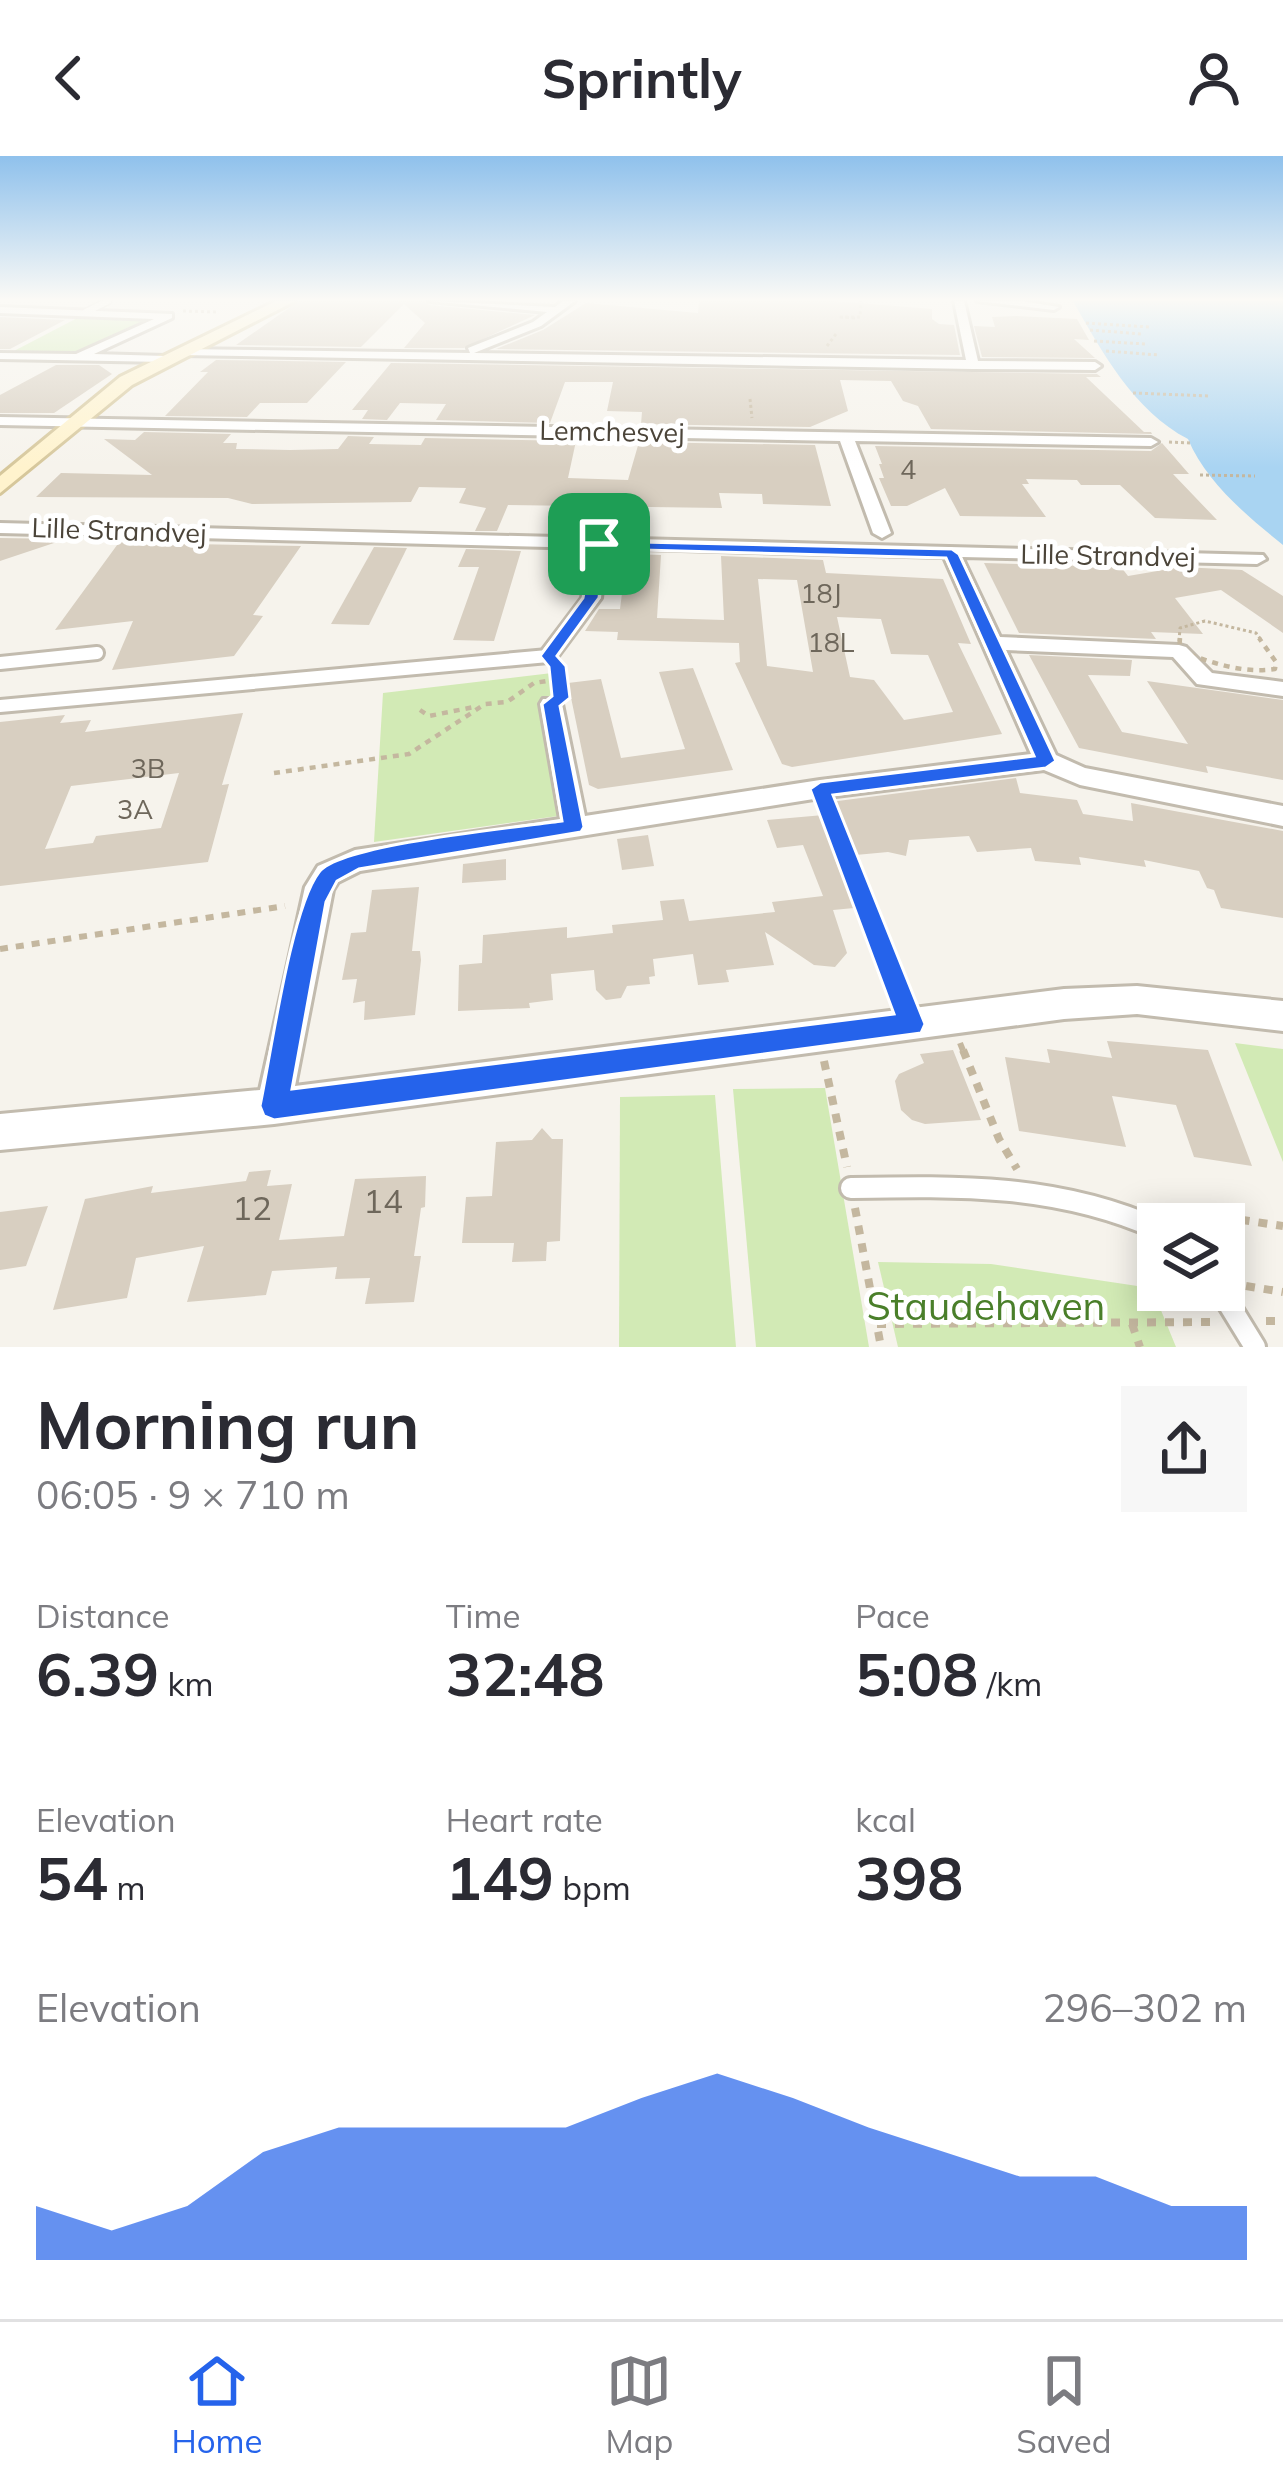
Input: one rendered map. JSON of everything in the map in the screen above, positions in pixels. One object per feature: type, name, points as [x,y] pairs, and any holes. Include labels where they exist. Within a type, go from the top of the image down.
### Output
[{"type":"main road","points":[[0,487],[108,393],[173,357]]},
{"type":"street","points":[[22,357],[146,357]]},
{"type":"street","points":[[486,357],[1095,366]]},
{"type":"street","points":[[971,357],[973,365]]},
{"type":"street","name":"Lemchesvej","points":[[0,421],[1151,442]]},
{"type":"street","points":[[846,437],[882,533]]},
{"type":"street","name":"Lille Strandvej","points":[[0,528],[1257,559]]},
{"type":"street","points":[[548,656],[591,598],[599,544]]},
{"type":"street","points":[[952,554],[1046,761]]},
{"type":"street","points":[[993,643],[1179,650],[1205,679],[1283,689]]},
{"type":"street","points":[[551,704],[574,827]]},
{"type":"street","points":[[274,1106],[315,902],[328,874],[355,861],[820,789],[1046,761],[1080,776],[1283,816]]},
{"type":"street","points":[[0,1132],[274,1106],[911,1024],[1137,1000],[1283,1016]]},
{"type":"lane","points":[[0,663],[97,653]]},
{"type":"lane","points":[[0,706],[548,656]]},
{"type":"lane","points":[[851,1188],[1023,1187],[1123,1210],[1137,1218]]},
{"type":"lane","points":[[1235,1311],[1255,1347]]},
{"type":"path","points":[[1133,393],[1210,396]]},
{"type":"path","points":[[1171,442],[1190,442]]},
{"type":"path","points":[[1200,475],[1255,476]]},
{"type":"path","points":[[1221,621],[1256,633],[1276,662],[1275,669],[1262,673],[1228,668],[1179,650],[1180,628],[1221,621]]},
{"type":"path","points":[[420,710],[439,716],[507,702],[534,682],[559,679],[558,666],[548,656]]},
{"type":"path","points":[[274,773],[409,754],[485,704]]},
{"type":"path","points":[[820,789],[911,1024]]},
{"type":"path","points":[[0,949],[315,902]]},
{"type":"path","points":[[942,1045],[973,1042]]},
{"type":"path","points":[[960,1043],[1023,1187]]},
{"type":"path","points":[[824,1061],[844,1058]]},
{"type":"path","points":[[1245,1220],[1283,1226]]},
{"type":"path","points":[[1245,1282],[1283,1292]]},
{"type":"path","points":[[877,1324],[1283,1321]]},
{"type":"path","points":[[1131,1322],[1140,1347]]},
{"type":"green space","points":[[552,673],[557,697],[539,700],[558,816],[374,842],[383,693]]},
{"type":"green space","points":[[1235,1043],[1283,1049],[1283,1162]]},
{"type":"green space","points":[[825,1088],[869,1347],[756,1347],[733,1089]]},
{"type":"green space","points":[[715,1095],[736,1347],[619,1347],[620,1097]]},
{"type":"green space","name":"Staudehaven","points":[[878,1262],[991,1264],[1137,1286],[1137,1311],[1161,1311],[1176,1347],[898,1347]]},
{"type":"water","points":[[1106,357],[1283,357],[1283,545],[1216,484],[1188,439],[1151,413]]},
{"type":"building","points":[[982,357],[1093,357],[1095,358]]},
{"type":"building","points":[[216,360],[346,362],[307,403],[260,403],[247,417],[165,416],[208,372],[200,372]]},
{"type":"building","points":[[391,363],[1097,374],[1101,377],[1086,377],[1144,432],[1152,434],[931,429],[918,406],[903,401],[891,381],[840,380],[848,411],[810,427],[641,424],[642,412],[607,411],[613,382],[565,382],[550,423],[436,420],[446,404],[400,403],[387,420],[362,419],[368,410],[352,410]]},
{"type":"building","points":[[56,365],[99,365],[112,374],[54,413],[0,413],[0,395]]},
{"type":"building","points":[[144,432],[231,434],[223,443],[237,443],[236,449],[338,449],[348,436],[374,437],[369,444],[421,445],[425,438],[576,441],[568,478],[628,480],[639,442],[815,445],[831,506],[763,504],[762,494],[719,493],[722,508],[508,505],[497,531],[475,531],[486,508],[459,503],[466,488],[419,487],[411,502],[252,504],[228,498],[36,497],[61,473],[152,475],[104,439],[135,440]]},
{"type":"building","points":[[1162,443],[1189,474],[1173,474],[1217,520],[1155,518],[1120,485],[1081,485],[1077,480],[1026,479],[1029,484],[1022,484],[1046,517],[960,516],[945,488],[907,506],[891,506],[879,478],[884,478],[875,446],[1151,451]]},
{"type":"building","points":[[0,538],[63,539],[63,540],[0,561]]},
{"type":"building","points":[[120,541],[301,546],[253,615],[263,616],[234,656],[112,670],[133,621],[55,630]]},
{"type":"building","points":[[374,547],[407,548],[369,625],[331,624]]},
{"type":"building","points":[[466,549],[521,551],[494,641],[453,640],[479,567],[458,567]]},
{"type":"building","points":[[627,554],[661,555],[657,618],[724,620],[721,556],[823,560],[826,573],[943,579],[971,644],[958,643],[1002,734],[792,767],[782,764],[735,663],[740,662],[739,643],[617,640],[618,632],[585,631],[599,609],[620,609]],"holes":[[[758,579],[797,580],[813,672],[767,666]],[[837,617],[881,619],[891,654],[928,655],[953,712],[904,720],[874,680],[850,677]]]},
{"type":"building","points":[[984,563],[1121,567],[1128,576],[1181,567],[1242,570],[1283,596],[1283,633],[1221,590],[1175,598],[1203,634],[1151,632],[1156,639],[1019,633]]},
{"type":"building","points":[[1029,655],[1132,660],[1130,676],[1088,675],[1122,732],[1188,744],[1147,681],[1283,700],[1283,780],[1206,766],[1208,773],[1079,748]]},
{"type":"building","points":[[693,668],[733,770],[598,789],[589,785],[568,683],[601,679],[621,758],[685,749],[659,672]]},
{"type":"building","points":[[243,713],[222,785],[229,784],[208,862],[0,886],[0,722],[65,715],[60,723],[91,720],[85,732]],"holes":[[[179,773],[161,828],[96,836],[93,843],[45,849],[71,786]]]},
{"type":"building","points":[[1016,778],[1020,793],[1077,800],[1083,814],[1133,821],[1131,803],[1283,831],[1283,918],[1221,908],[1199,871],[1144,860],[1146,867],[1079,857],[1081,865],[1035,861],[1031,848],[977,852],[969,836],[909,840],[906,856],[888,852],[834,857],[854,908],[833,910],[847,953],[835,967],[814,965],[765,932],[774,965],[726,970],[729,982],[698,985],[693,954],[653,959],[655,976],[649,977],[650,984],[627,986],[621,998],[606,1000],[596,990],[594,970],[551,974],[553,1000],[529,1003],[530,1008],[458,1011],[459,965],[482,963],[483,935],[567,927],[567,938],[613,933],[612,925],[663,920],[660,901],[684,899],[689,921],[775,912],[772,902],[823,896],[803,845],[777,848],[767,820],[835,814],[830,802]]},
{"type":"building","points":[[648,835],[654,866],[622,870],[617,839]]},
{"type":"building","points":[[506,859],[506,880],[462,883],[463,864]]},
{"type":"building","points":[[419,887],[412,951],[420,951],[421,960],[415,1015],[364,1020],[365,1001],[353,1003],[357,979],[342,980],[351,933],[366,932],[372,890]]},
{"type":"building","points":[[1107,1041],[1208,1050],[1252,1166],[1194,1157],[1176,1105],[1112,1096],[1126,1147],[1019,1131],[1005,1057],[1050,1063],[1047,1049],[1112,1058]]},
{"type":"building","points":[[953,1050],[981,1120],[925,1124],[912,1120],[901,1110],[895,1081],[899,1074],[924,1063],[920,1054]]},
{"type":"building","points":[[542,1128],[552,1139],[563,1139],[560,1241],[547,1242],[546,1261],[512,1262],[514,1243],[462,1243],[466,1197],[492,1196],[496,1142],[532,1140]]},
{"type":"building","points":[[271,1170],[267,1186],[292,1184],[279,1240],[344,1236],[355,1179],[426,1176],[425,1207],[421,1208],[414,1256],[421,1256],[414,1302],[365,1304],[370,1278],[335,1279],[337,1267],[272,1271],[266,1295],[187,1302],[204,1246],[136,1258],[127,1298],[53,1310],[85,1199],[153,1186],[151,1193],[246,1181],[249,1172]]},
{"type":"building","points":[[48,1206],[26,1266],[0,1270],[0,1212]]},
{"type":"route","points":[[599,544],[952,554],[1046,761],[820,789],[911,1024],[274,1106],[315,902],[328,874],[355,861],[574,827],[551,704],[561,698],[558,666],[548,656],[591,598],[599,544]]}]
